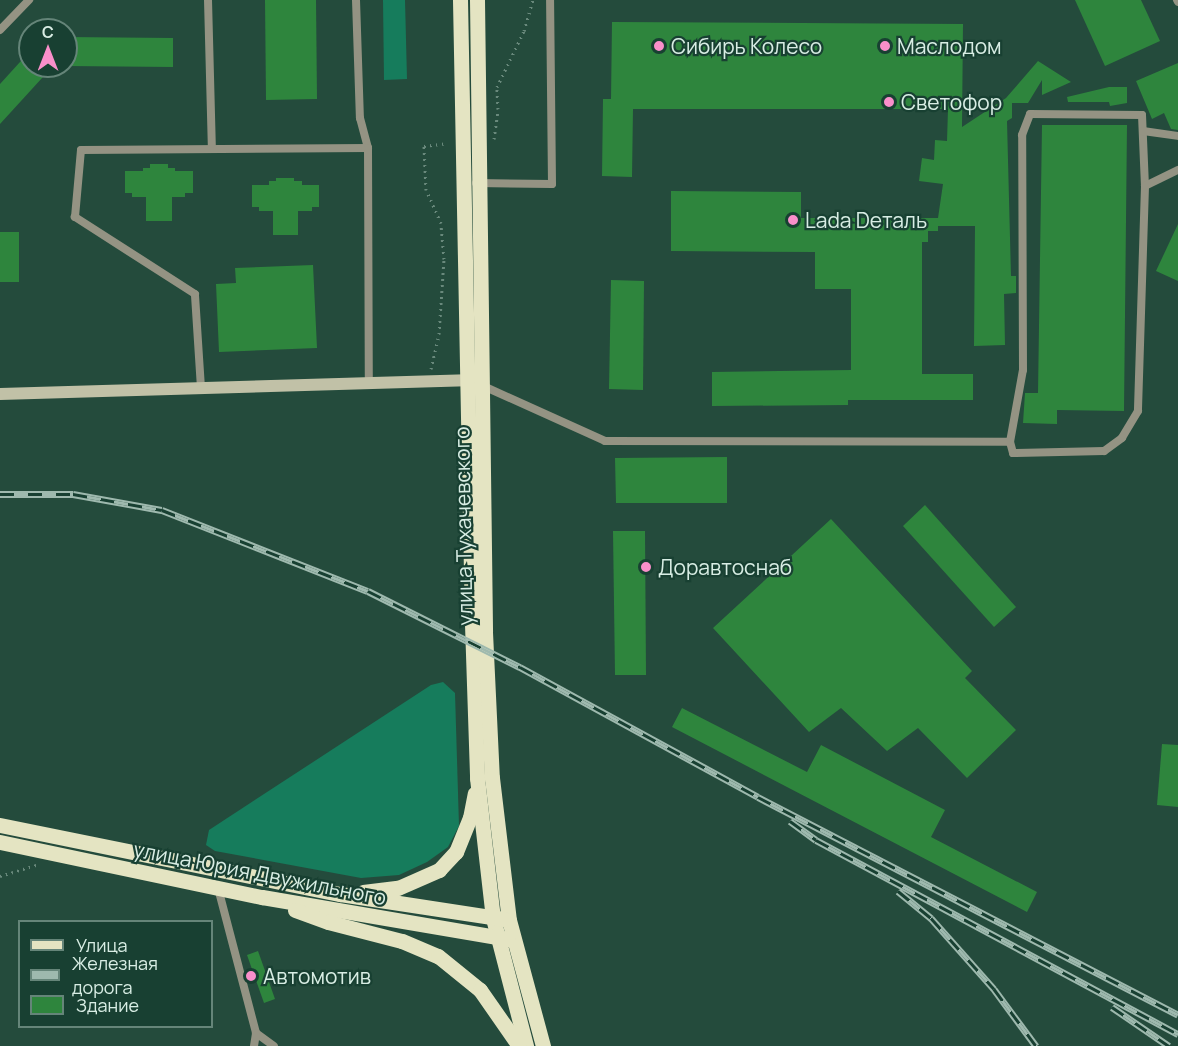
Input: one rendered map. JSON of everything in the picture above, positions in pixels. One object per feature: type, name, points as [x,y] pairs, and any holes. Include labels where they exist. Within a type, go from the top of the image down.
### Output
[{"type":"main road","name":"улица Тухачевского","points":[[460,0],[466,380],[477,778],[501,919],[514,940],[543,1046]]},
{"type":"main road","name":"улица Тухачевского","points":[[477,0],[486,632],[490,731],[502,873],[501,919],[497,938],[526,1046]]},
{"type":"main road","points":[[340,894],[398,888],[439,870],[456,852],[470,818],[477,778]]},
{"type":"main road","name":"улица Юрия Двужильного","points":[[0,825],[340,894],[501,919]]},
{"type":"main road","name":"улица Юрия Двужильного","points":[[0,842],[262,897],[514,940]]},
{"type":"main road","points":[[262,897],[328,922],[402,941],[438,956],[480,990],[519,1046]]},
{"type":"street","points":[[0,394],[466,380]]},
{"type":"lane","points":[[0,30],[29,0]]},
{"type":"lane","points":[[208,0],[212,149]]},
{"type":"lane","points":[[356,0],[360,118],[368,148],[369,382]]},
{"type":"lane","points":[[462,183],[552,184],[550,0]]},
{"type":"lane","points":[[1029,114],[1143,115],[1143,131],[1145,186],[1138,411],[1122,438],[1104,451],[1013,453],[1010,442],[1023,370],[1022,135],[1029,114]]},
{"type":"lane","points":[[1143,131],[1178,136]]},
{"type":"lane","points":[[201,388],[195,294],[75,217],[81,150],[368,148]]},
{"type":"lane","points":[[1145,186],[1178,170]]},
{"type":"lane","points":[[466,380],[605,441],[1010,442]]},
{"type":"lane","points":[[218,888],[256,1033],[254,1046]]},
{"type":"lane","points":[[256,1033],[274,1046]]},
{"type":"path","points":[[479,140],[495,139],[497,87],[524,31],[533,0]]},
{"type":"path","points":[[428,381],[440,334],[444,259],[441,223],[426,190],[424,146],[462,142]]},
{"type":"green space","points":[[383,0],[405,0],[407,79],[384,80]]},
{"type":"green space","points":[[443,682],[455,693],[459,826],[448,847],[427,862],[399,875],[361,878],[215,851],[206,845],[209,830],[431,685]]},
{"type":"building","points":[[265,0],[316,0],[317,99],[266,100]]},
{"type":"building","points":[[1075,0],[1141,0],[1160,41],[1105,66]]},
{"type":"building","points":[[612,22],[963,24],[962,127],[1006,98],[1038,61],[1071,82],[1042,95],[1042,80],[1028,103],[1012,103],[1012,118],[1007,121],[1011,276],[1016,276],[1016,293],[1004,294],[1005,345],[974,346],[975,226],[938,226],[938,231],[928,231],[928,242],[922,242],[922,374],[973,374],[973,400],[848,400],[848,405],[712,406],[712,372],[851,370],[851,289],[815,289],[815,252],[671,251],[671,191],[801,192],[801,218],[938,218],[943,184],[919,181],[922,158],[934,160],[935,140],[947,141],[948,109],[633,109],[632,177],[602,176],[603,99],[611,99]]},
{"type":"building","points":[[78,37],[173,38],[173,67],[78,66]]},
{"type":"building","points":[[1178,63],[1178,130],[1171,129],[1164,113],[1152,119],[1136,81]]},
{"type":"building","points":[[18,64],[18,78],[42,78],[0,124],[0,84]]},
{"type":"building","points":[[1109,87],[1127,87],[1127,103],[1110,106],[1109,102],[1068,102],[1067,97]]},
{"type":"building","points":[[1042,125],[1127,125],[1124,411],[1057,410],[1057,424],[1023,423],[1025,393],[1038,393]]},
{"type":"building","points":[[150,164],[168,164],[168,168],[175,168],[175,171],[193,171],[193,193],[185,193],[185,197],[172,197],[172,221],[146,221],[146,197],[132,197],[132,193],[125,193],[125,171],[143,171],[143,168],[150,168]]},
{"type":"building","points":[[276,178],[294,178],[294,181],[302,181],[302,185],[319,185],[319,207],[312,207],[312,211],[298,211],[298,235],[273,235],[273,211],[259,211],[259,207],[252,207],[252,185],[269,185],[269,181],[276,181]]},
{"type":"building","points":[[1178,224],[1178,281],[1156,271]]},
{"type":"building","points":[[0,232],[19,232],[19,282],[0,282]]},
{"type":"building","points":[[313,265],[317,348],[219,352],[216,284],[236,283],[235,268]]},
{"type":"building","points":[[611,280],[644,281],[643,390],[609,389]]},
{"type":"building","points":[[727,457],[727,503],[616,503],[615,458]]},
{"type":"building","points":[[925,505],[1016,607],[994,627],[903,526]]},
{"type":"building","points":[[831,519],[972,671],[965,678],[1016,730],[967,778],[918,728],[887,751],[841,708],[809,732],[713,628]]},
{"type":"building","points":[[613,531],[645,531],[646,675],[615,675]]},
{"type":"building","points":[[682,708],[807,772],[821,745],[945,810],[931,837],[1037,892],[1027,912],[672,727]]},
{"type":"building","points":[[1162,744],[1178,745],[1178,807],[1157,805]]},
{"type":"building","points":[[258,951],[275,999],[264,1003],[247,955]]},
{"type":"railway","points":[[0,494],[73,494],[162,510],[368,591],[520,667],[758,797],[1178,1015]]},
{"type":"railway","points":[[790,821],[816,840],[1178,1034]]},
{"type":"railway","points":[[898,891],[931,918],[994,989],[1036,1046]]},
{"type":"railway","points":[[1112,1007],[1169,1046]]},
{"type":"place","name":"Сибирь Колесо","points":[[659,46]]},
{"type":"place","name":"Маслодом","points":[[885,46]]},
{"type":"place","name":"Светофор","points":[[889,102]]},
{"type":"place","name":"Lada Dеталь","points":[[793,220]]},
{"type":"place","name":"Доравтоснаб","points":[[646,567]]},
{"type":"place","name":"Автомотив","points":[[251,976]]}]
